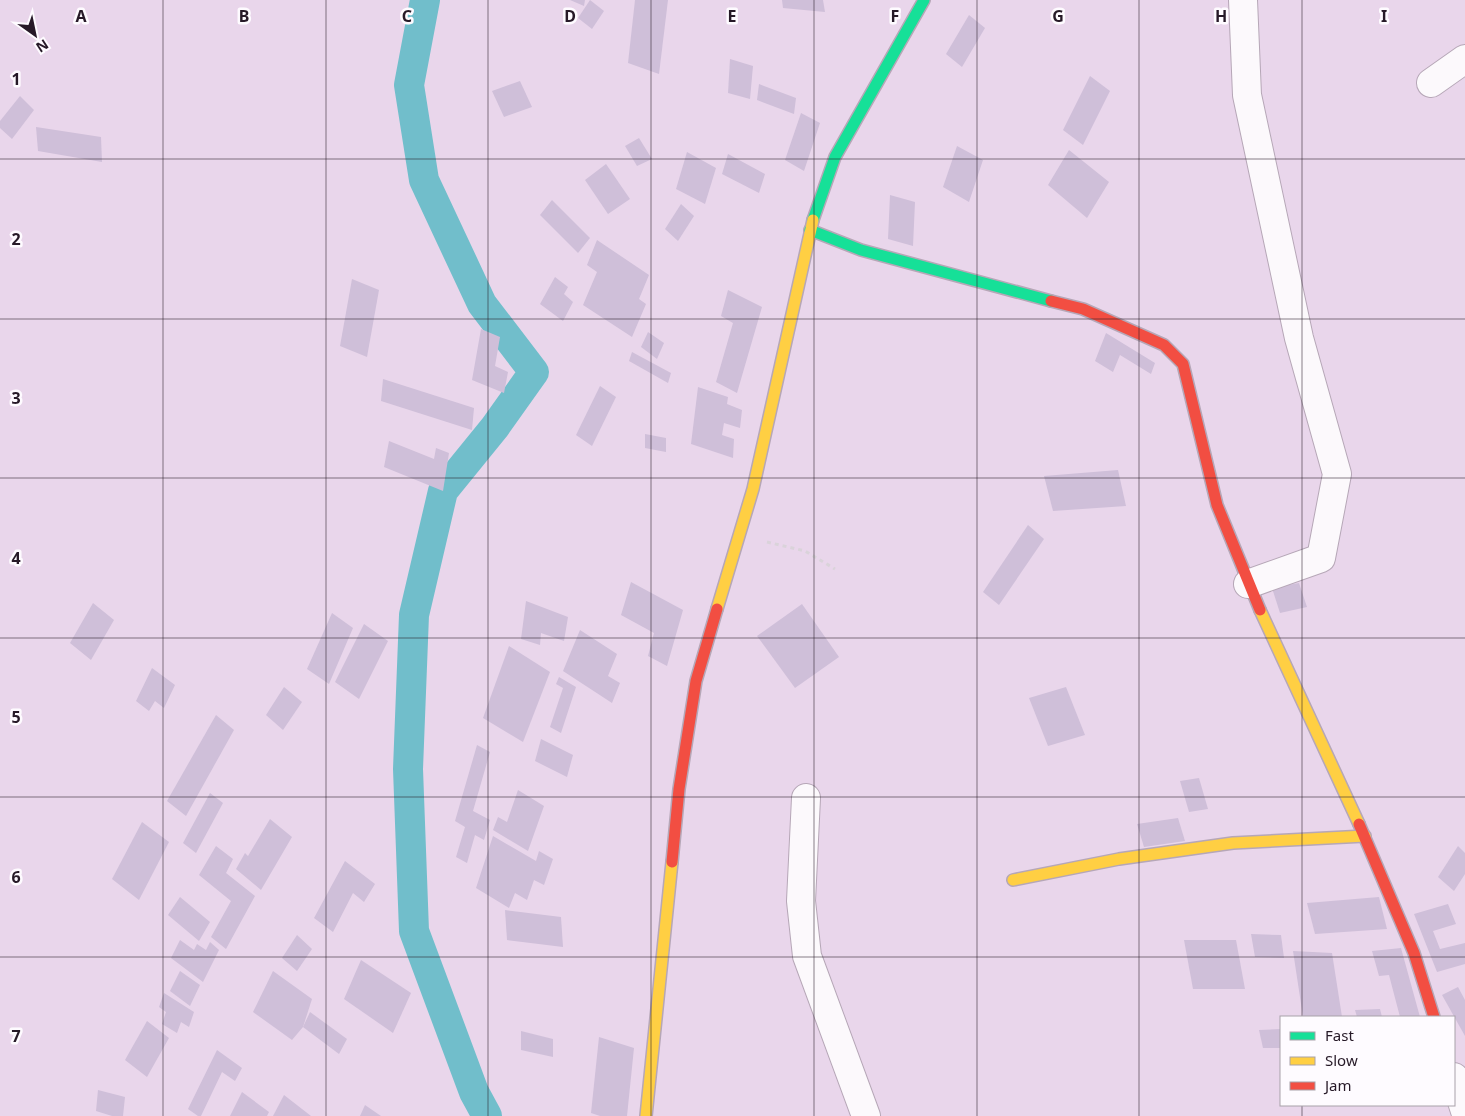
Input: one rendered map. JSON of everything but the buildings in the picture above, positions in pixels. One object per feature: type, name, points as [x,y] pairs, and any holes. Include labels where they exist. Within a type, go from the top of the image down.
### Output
[{"type":"street","points":[[646,1116],[679,789],[696,681],[753,489],[810,230],[836,157],[924,0]]},
{"type":"street","points":[[1242,0],[1247,95],[1299,338],[1338,474],[1321,558],[1248,584]]},
{"type":"street","points":[[1431,83],[1465,59]]},
{"type":"street","points":[[810,230],[860,250],[1083,309],[1164,345],[1184,364],[1217,505],[1248,584],[1365,836],[1414,953],[1434,1016]]},
{"type":"street","points":[[806,798],[801,901],[807,956],[866,1116]]},
{"type":"street","points":[[1013,880],[1119,859],[1233,843],[1365,836]]},
{"type":"street","points":[[1455,1080],[1465,1111]]},
{"type":"path","points":[[739,535],[805,551],[822,559],[835,569]]},
{"type":"waterway","points":[[425,0],[409,85],[424,180],[482,304],[534,372],[495,427],[443,491],[414,615],[408,769],[414,931],[474,1092],[487,1116]]},
{"type":"traffic: fast","points":[[813,220],[835,157],[924,0]]},
{"type":"traffic: fast","points":[[810,230],[861,250],[1051,301]]},
{"type":"traffic: slow","points":[[717,609],[753,489],[813,220]]},
{"type":"traffic: slow","points":[[1260,610],[1359,824]]},
{"type":"traffic: slow","points":[[1013,880],[1119,859],[1233,843],[1365,836]]},
{"type":"traffic: slow","points":[[646,1116],[672,862]]},
{"type":"traffic: jam","points":[[1051,301],[1083,309],[1164,345],[1183,364],[1217,505],[1260,610]]},
{"type":"traffic: jam","points":[[672,862],[679,789],[696,681],[717,609]]},
{"type":"traffic: jam","points":[[1359,824],[1414,953],[1434,1016]]}]
